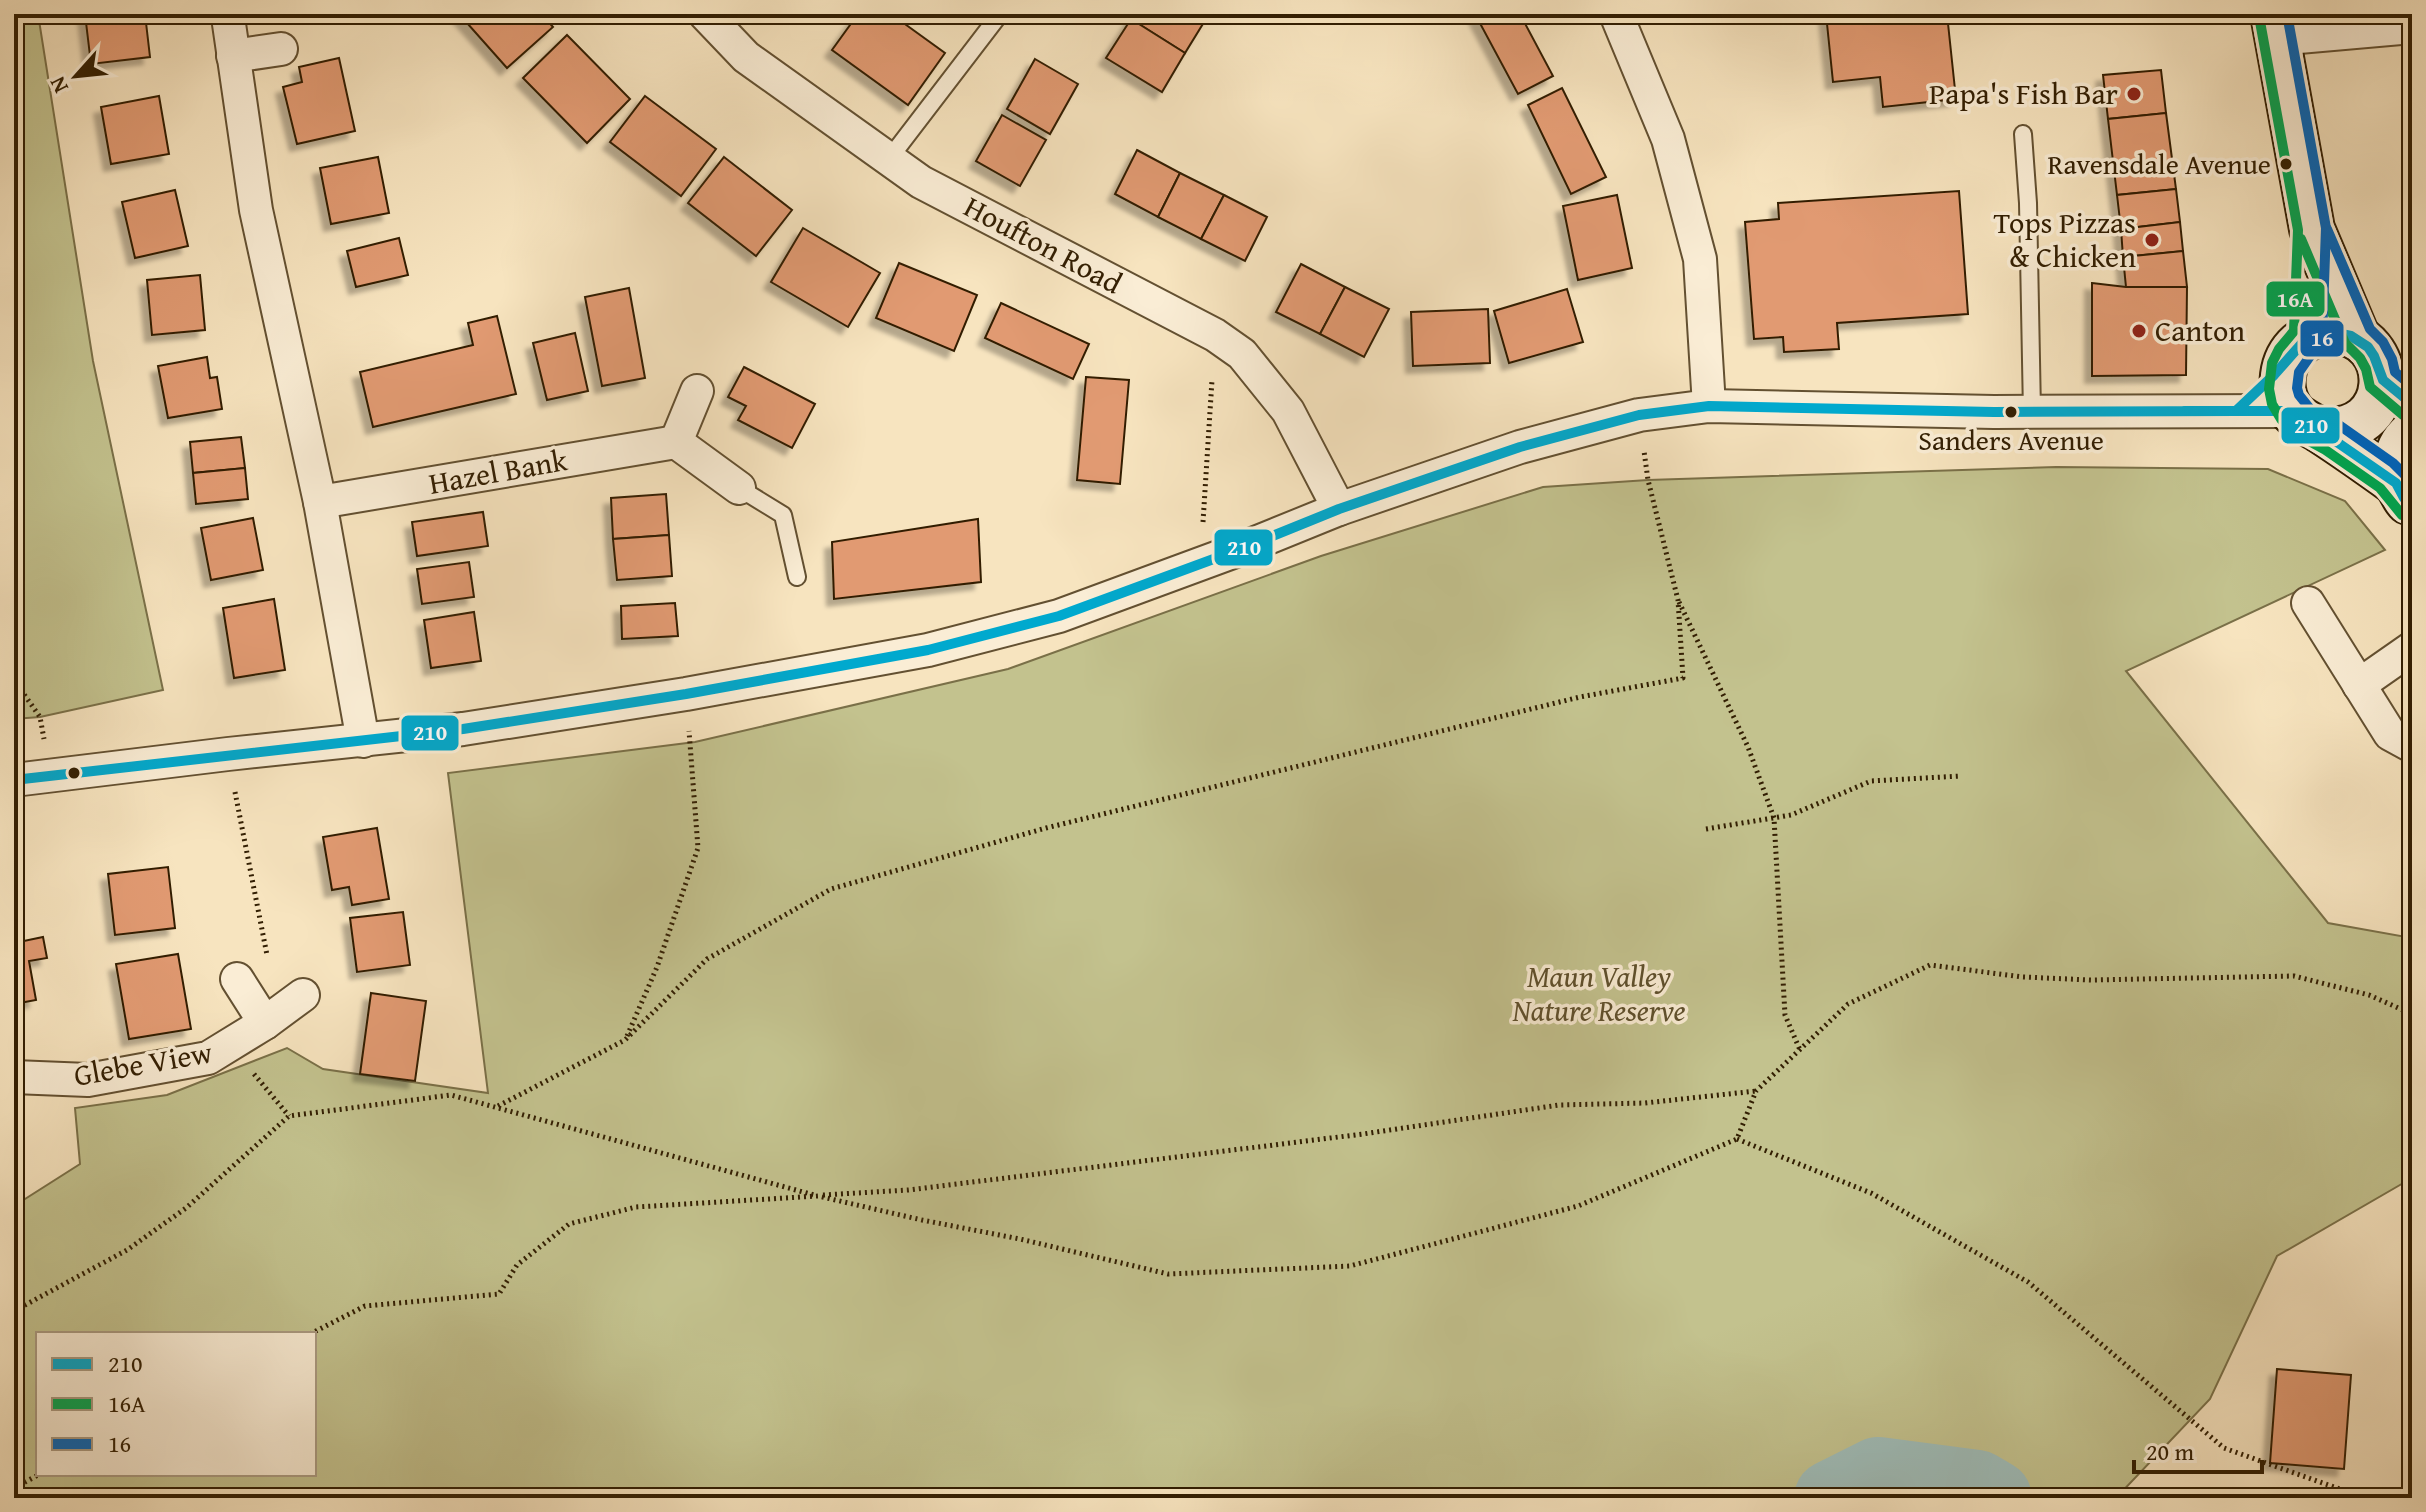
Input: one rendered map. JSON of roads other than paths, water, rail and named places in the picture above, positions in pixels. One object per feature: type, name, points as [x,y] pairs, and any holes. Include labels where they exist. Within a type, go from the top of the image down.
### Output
[{"type":"main road","points":[[2275,27],[2312,229],[2358,338]]},
{"type":"main road","points":[[2312,229],[2297,350],[2282,380],[2284,397],[2305,420],[2404,495]]},
{"type":"main road","points":[[2297,350],[2324,332],[2342,332],[2358,338],[2371,349],[2397,392],[2380,396],[2373,410],[2349,428],[2333,431],[2305,420]]},
{"type":"main road","points":[[2404,495],[2395,467],[2398,451],[2412,433]]},
{"type":"street","name":"Houfton Road","points":[[705,14],[746,57],[921,182],[1215,335],[1242,354],[1288,411],[1339,509]]},
{"type":"street","points":[[1616,14],[1668,139],[1700,259],[1709,406]]},
{"type":"street","points":[[228,17],[256,210],[320,502],[363,741]]},
{"type":"street","points":[[2275,27],[2412,27]]},
{"type":"street","points":[[233,56],[281,49]]},
{"type":"street","points":[[2236,411],[2297,350]]},
{"type":"street","points":[[697,391],[676,442],[739,488]]},
{"type":"street","points":[[14,780],[463,729],[686,694],[928,650],[1059,616],[1339,509],[1520,447],[1639,415],[1709,406],[2032,412],[2236,411],[2305,420]]},
{"type":"street","name":"Hazel Bank","points":[[320,502],[676,442]]},
{"type":"street","points":[[2308,603],[2390,734],[2412,746]]},
{"type":"street","points":[[2359,685],[2412,648]]},
{"type":"street","points":[[237,979],[265,1023]]},
{"type":"street","name":"Glebe View","points":[[14,1077],[88,1080],[208,1058],[303,995]]},
{"type":"lane","points":[[889,159],[1000,14]]},
{"type":"lane","points":[[2023,134],[2028,203],[2032,412]]},
{"type":"lane","points":[[739,488],[783,515],[797,577]]},
{"type":"waterway","points":[[1832,1498],[1878,1475],[1977,1488],[1994,1498]]},
{"type":"place","name":"Papa's Fish Bar","points":[[2134,94]]},
{"type":"place","name":"Ravensdale Avenue","points":[[2286,164]]},
{"type":"place","name":"Tops Pizzas & Chicken","points":[[2152,240]]},
{"type":"place","name":"Canton","points":[[2139,331]]},
{"type":"place","name":"Sanders Avenue","points":[[2011,412]]},
{"type":"park label","name":"Maun Valley Nature Reserve","points":[[1599,994]]}]
